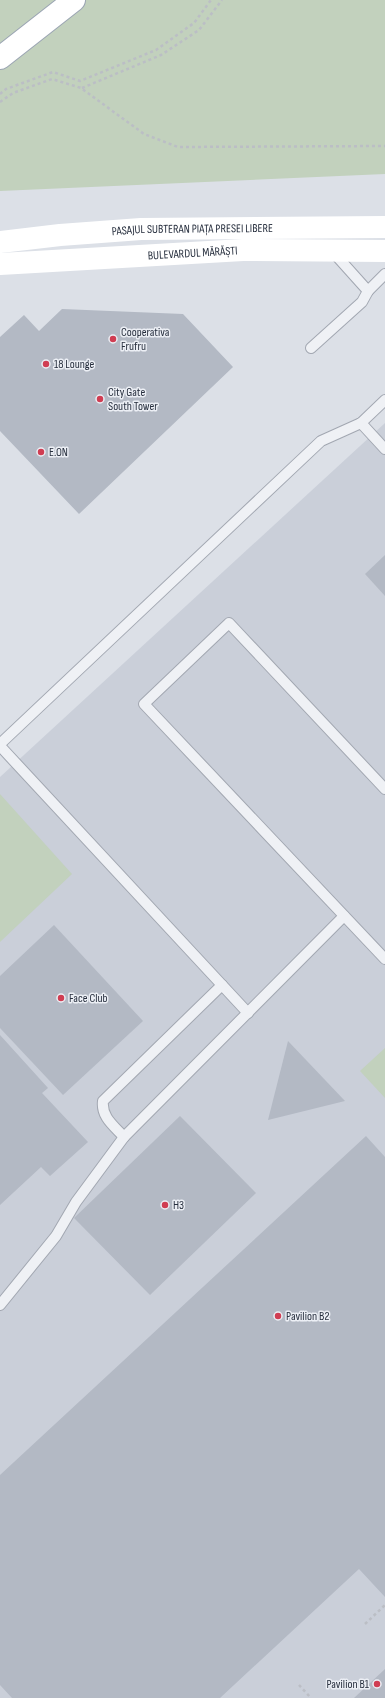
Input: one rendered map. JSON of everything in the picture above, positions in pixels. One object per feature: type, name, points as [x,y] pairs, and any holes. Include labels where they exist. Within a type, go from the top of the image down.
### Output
[{"type":"main road","points":[[0,58],[74,0]]},
{"type":"main road","name":"PASAJUL SUBTERAN PIAȚA PRESEI LIBERE","points":[[0,242],[60,235],[141,230],[385,227]]},
{"type":"main road","name":"BULEVARDUL MĂRĂȘTI","points":[[0,264],[243,250],[333,252],[385,251]]},
{"type":"lane","points":[[333,252],[368,291]]},
{"type":"lane","points":[[312,348],[362,302],[368,291],[385,274]]},
{"type":"lane","points":[[248,1013],[0,745],[321,441],[360,423],[385,400]]},
{"type":"lane","points":[[360,423],[385,449]]},
{"type":"lane","points":[[385,789],[229,623],[144,704],[385,959]]},
{"type":"lane","points":[[0,1305],[56,1236],[76,1202],[124,1137],[344,916]]},
{"type":"lane","points":[[124,1137],[104,1116],[102,1109],[103,1101],[222,985]]},
{"type":"path","points":[[0,94],[6,89],[54,72],[80,81],[156,50],[194,23],[211,0]]},
{"type":"path","points":[[81,88],[161,56],[199,30],[222,0]]},
{"type":"path","points":[[0,102],[13,94],[52,79],[81,88],[144,134],[178,147],[385,146]]},
{"type":"path","points":[[365,1624],[385,1605]]},
{"type":"path","points":[[299,1685],[311,1698]]},
{"type":"shaded area","points":[[385,423],[385,1698],[0,1698],[0,777]]},
{"type":"green space","points":[[0,0],[385,0],[385,174],[0,191]]},
{"type":"green space","points":[[0,794],[72,874],[0,942]]},
{"type":"green space","points":[[385,1048],[385,1098],[360,1071]]},
{"type":"building","name":"City Gate South Tower","points":[[62,309],[183,314],[233,367],[79,514],[0,431],[0,337],[24,315],[39,331]]},
{"type":"building","points":[[385,555],[385,596],[365,574]]},
{"type":"building","name":"Face Club","points":[[54,925],[143,1021],[63,1095],[0,1028],[0,976]]},
{"type":"building","points":[[0,1035],[48,1088],[42,1093],[88,1142],[50,1176],[41,1167],[0,1205]]},
{"type":"building","points":[[288,1041],[345,1101],[268,1120]]},
{"type":"building","name":"H3","points":[[180,1116],[256,1193],[150,1295],[74,1218]]},
{"type":"building","name":"Pavilion B2","points":[[366,1136],[385,1157],[385,1597],[359,1569],[220,1698],[12,1698],[0,1685],[0,1475]]},
{"type":"building","name":"Pavilion B1","points":[[385,1669],[385,1698],[354,1698]]},
{"type":"place","name":"Cooperativa Frufru","points":[[113,339]]},
{"type":"place","name":"18 Lounge","points":[[46,364]]},
{"type":"place","name":"City Gate South Tower","points":[[100,399]]},
{"type":"place","name":"E.ON","points":[[41,452]]},
{"type":"place","name":"Face Club","points":[[61,998]]},
{"type":"place","name":"H3","points":[[165,1205]]},
{"type":"place","name":"Pavilion B2","points":[[278,1316]]},
{"type":"place","name":"Pavilion B1","points":[[377,1684]]}]
